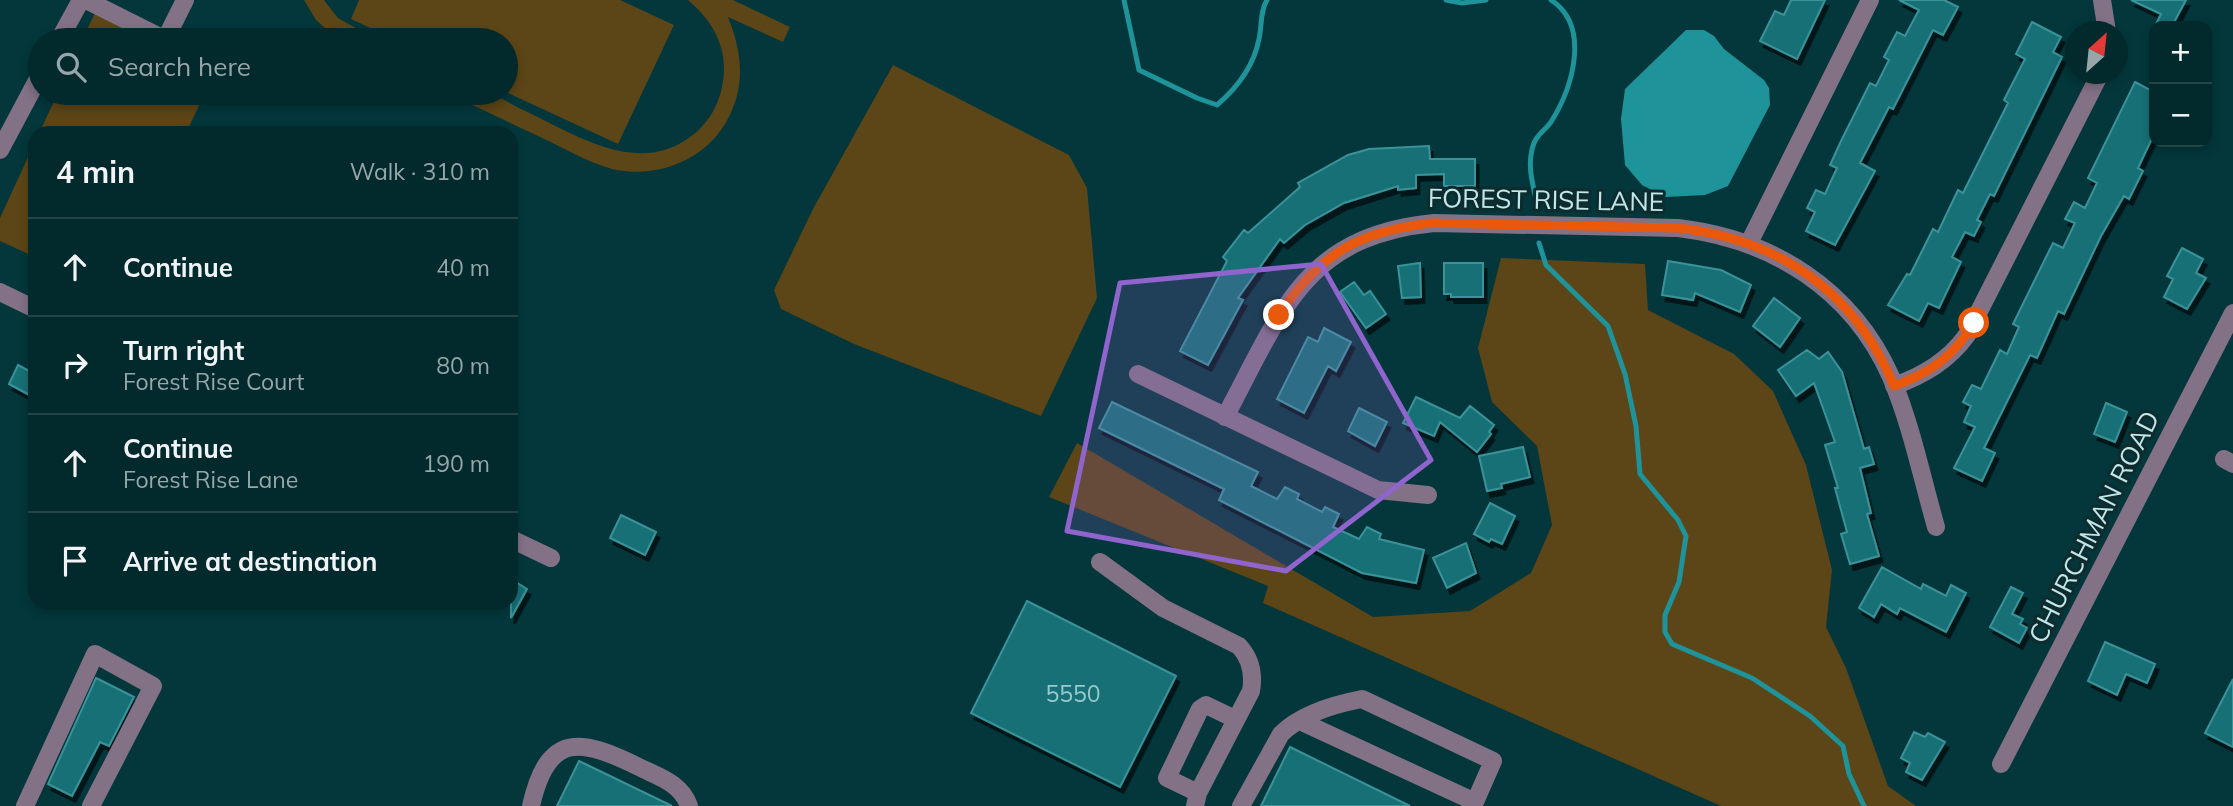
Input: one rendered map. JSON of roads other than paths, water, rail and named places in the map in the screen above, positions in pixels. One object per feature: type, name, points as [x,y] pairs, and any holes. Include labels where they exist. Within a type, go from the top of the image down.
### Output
[{"type":"street","points":[[66,28],[83,0],[140,28]]},
{"type":"street","points":[[171,28],[185,0]]},
{"type":"street","points":[[1749,243],[1870,0]]},
{"type":"street","points":[[2102,0],[2105,21]]},
{"type":"street","points":[[1894,386],[1932,369],[1961,344],[2095,84]]},
{"type":"street","points":[[0,150],[28,98]]},
{"type":"street","name":"FOREST RISE LANE","points":[[1225,417],[1296,289],[1318,266],[1364,237],[1399,226],[1434,223],[1678,228],[1712,232],[1749,243],[1787,261],[1828,289],[1872,343],[1894,386],[1936,527]]},
{"type":"street","points":[[0,292],[28,306]]},
{"type":"street","name":"CHURCHMAN ROAD","points":[[2001,764],[2233,313]]},
{"type":"street","points":[[1138,374],[1378,490],[1428,495]]},
{"type":"street","points":[[518,542],[551,558]]},
{"type":"street","points":[[1100,562],[1164,608],[1239,646],[1246,654],[1252,684],[1235,719],[1196,799],[1167,778],[1200,709],[1206,705],[1235,719]]},
{"type":"street","points":[[25,806],[95,654],[153,686],[91,806]]},
{"type":"street","points":[[1241,806],[1281,734],[1300,721],[1341,703],[1362,699],[1493,761],[1479,804],[1300,721]]},
{"type":"street","points":[[531,806],[549,763],[562,750],[584,744],[600,747],[667,780],[685,796],[689,806]]},
{"type":"water","points":[[1686,30],[1704,30],[1714,36],[1724,49],[1764,80],[1769,88],[1770,105],[1728,186],[1705,195],[1666,197],[1642,185],[1625,165],[1621,119],[1625,89]]},
{"type":"waterway","points":[[1124,0],[1139,70],[1217,105],[1238,84],[1249,67],[1257,49],[1263,9],[1267,0]]},
{"type":"waterway","points":[[1446,0],[1462,3],[1486,0]]},
{"type":"waterway","points":[[1538,207],[1531,175],[1532,151],[1535,140],[1559,108],[1566,92],[1574,58],[1571,25],[1563,11],[1551,0]]},
{"type":"waterway","points":[[1539,243],[1546,265],[1608,326],[1625,374],[1636,426],[1640,474],[1678,520],[1686,536],[1679,582],[1665,615],[1665,632],[1672,644],[1752,678],[1810,716],[1843,746],[1849,774],[1864,806]]}]
